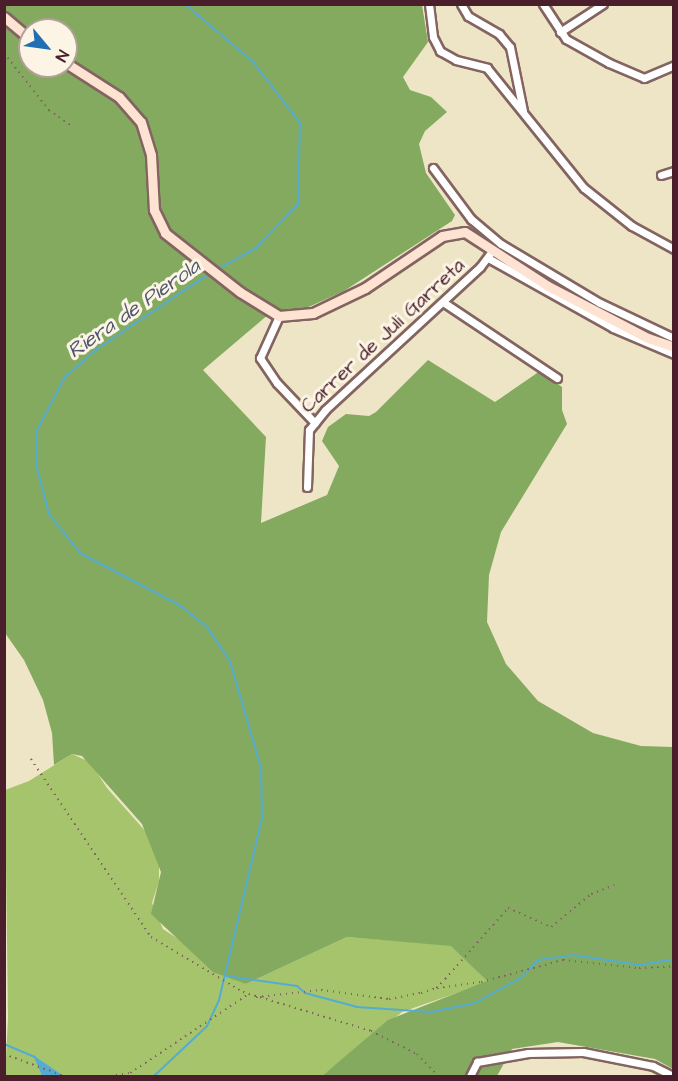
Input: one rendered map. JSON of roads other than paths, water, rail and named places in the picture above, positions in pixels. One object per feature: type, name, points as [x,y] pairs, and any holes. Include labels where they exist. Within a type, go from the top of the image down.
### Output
[{"type":"main road","points":[[4,17],[18,29]]},
{"type":"main road","points":[[78,71],[119,97],[141,123],[151,155],[154,210],[165,233],[266,310],[279,316],[313,313],[375,282],[442,236],[469,233],[491,254],[548,286],[648,338],[674,347]]},
{"type":"street","points":[[429,4],[433,37],[440,51],[456,60],[487,68],[523,111],[533,129],[584,188],[632,226],[674,249]]},
{"type":"street","points":[[461,4],[468,16],[499,34],[510,47],[523,111]]},
{"type":"street","points":[[543,4],[560,32],[581,49],[644,78],[674,64]]},
{"type":"street","points":[[560,32],[603,4]]},
{"type":"street","points":[[433,168],[471,219],[532,266],[674,338]]},
{"type":"street","points":[[662,175],[674,171]]},
{"type":"street","points":[[469,233],[471,219]]},
{"type":"street","points":[[491,254],[613,328],[674,354]]},
{"type":"street","name":"Carrer de Juli Garreta","points":[[307,487],[309,430],[491,254]]},
{"type":"street","points":[[443,302],[557,378]]},
{"type":"street","points":[[279,316],[260,358],[277,383],[315,423]]},
{"type":"street","points":[[470,1077],[477,1062],[528,1053],[583,1052],[653,1066],[674,1077]]},
{"type":"water","points":[[33,1055],[64,1076],[42,1076]]},
{"type":"waterway","name":"Riera de Pierola","points":[[185,4],[254,63],[300,123],[298,204],[256,248],[218,269]]},
{"type":"waterway","name":"Riera de Pierola","points":[[154,1076],[207,1026],[219,1000],[262,818],[261,768],[230,661],[208,628],[181,606],[80,553],[49,514],[36,464],[36,432],[65,377],[97,349],[210,273]]},
{"type":"waterway","points":[[226,976],[297,986],[305,993],[357,1007],[431,1012],[475,1003],[522,977],[538,960],[573,955],[640,965],[674,959]]},
{"type":"waterway","points":[[4,1044],[35,1057]]}]
